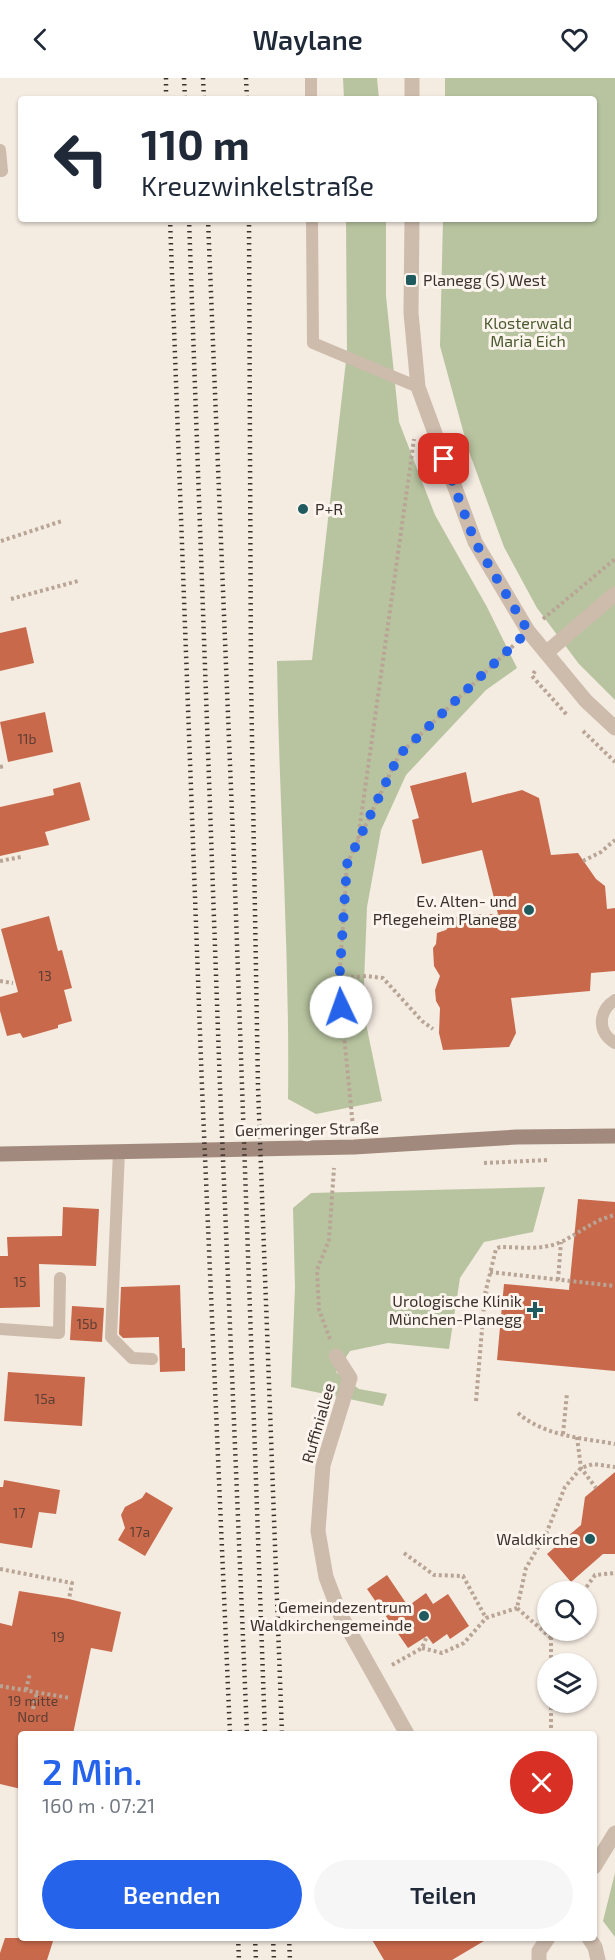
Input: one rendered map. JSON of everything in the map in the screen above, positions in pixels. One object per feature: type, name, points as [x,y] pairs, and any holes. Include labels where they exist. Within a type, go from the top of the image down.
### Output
[{"type":"main road","name":"Germeringer Straße","points":[[0,1154],[354,1147],[517,1137],[615,1136]]},
{"type":"street","points":[[412,78],[412,96]]},
{"type":"street","points":[[412,222],[411,313],[418,387],[475,542],[528,631],[586,701],[615,728]]},
{"type":"street","points":[[546,653],[615,594]]},
{"type":"street","name":"Ruffiniallee","points":[[336,1356],[350,1378],[323,1465],[318,1531],[326,1577],[340,1614],[405,1731]]},
{"type":"street","points":[[597,1862],[615,1833]]},
{"type":"street","points":[[539,1960],[543,1941]]},
{"type":"street","points":[[591,1941],[596,1947],[598,1960]]},
{"type":"lane","points":[[311,78],[311,96]]},
{"type":"lane","points":[[0,150],[2,171]]},
{"type":"lane","points":[[312,222],[313,343],[418,387]]},
{"type":"lane","points":[[615,1000],[606,1007],[601,1023],[602,1030],[615,1043]]},
{"type":"lane","points":[[120,1151],[111,1337],[132,1359],[152,1359]]},
{"type":"lane","points":[[0,1329],[59,1333],[60,1278]]},
{"type":"path","points":[[357,843],[415,432]]},
{"type":"path","points":[[1,541],[62,521]]},
{"type":"path","points":[[352,1112],[339,978],[347,864],[399,755],[528,631],[615,559]]},
{"type":"path","points":[[11,599],[78,581]]},
{"type":"path","points":[[583,861],[601,852],[615,840]]},
{"type":"path","points":[[0,861],[21,857]]},
{"type":"path","points":[[339,978],[366,976],[383,978],[422,1021],[433,1029]]},
{"type":"path","points":[[0,981],[13,983]]},
{"type":"path","points":[[334,1168],[329,1240],[317,1270],[319,1310],[336,1356]]},
{"type":"path","points":[[476,1401],[485,1294],[496,1249],[500,1247],[533,1248],[561,1242],[591,1223],[615,1215]]},
{"type":"path","points":[[558,1280],[561,1242]]},
{"type":"path","points":[[490,1272],[615,1286]]},
{"type":"path","points":[[485,1294],[503,1297]]},
{"type":"path","points":[[563,1434],[567,1393]]},
{"type":"path","points":[[519,1413],[531,1424],[563,1434],[615,1444]]},
{"type":"path","points":[[577,1437],[581,1468],[596,1488]]},
{"type":"path","points":[[517,1608],[526,1568],[546,1534],[565,1487],[581,1468],[593,1464],[615,1467]]},
{"type":"path","points":[[404,1553],[434,1575],[463,1576],[486,1618]]},
{"type":"path","points":[[0,1569],[72,1583],[69,1599]]},
{"type":"path","points":[[591,1581],[595,1575],[615,1573]]},
{"type":"path","points":[[422,1648],[442,1653],[464,1643],[486,1618],[517,1608]]},
{"type":"path","points":[[517,1608],[537,1626]]},
{"type":"path","points":[[410,1656],[422,1648],[427,1636]]},
{"type":"path","points":[[26,1690],[30,1673]]},
{"type":"path","points":[[0,1686],[70,1698]]},
{"type":"path","points":[[33,1709],[37,1692]]},
{"type":"path","points":[[551,1713],[551,1731]]},
{"type":"green space","points":[[343,78],[377,78],[379,96],[344,96]]},
{"type":"green space","name":"Klosterwald Maria Eich","points":[[445,78],[615,78],[615,700],[579,664],[537,608],[504,547],[468,449],[440,346],[443,222],[597,222],[597,96],[445,96]]},
{"type":"green space","points":[[346,222],[386,222],[386,296],[399,422],[435,515],[487,607],[517,668],[486,690],[406,775],[381,830],[367,907],[363,1009],[382,1101],[316,1114],[288,1099],[277,661],[312,660],[347,352]]},
{"type":"green space","points":[[545,1187],[533,1232],[484,1242],[460,1278],[449,1349],[388,1343],[350,1351],[336,1372],[359,1389],[387,1394],[383,1406],[291,1387],[295,1287],[293,1208],[311,1193]]},
{"type":"green space","points":[[615,1873],[615,1937],[603,1921]]},
{"type":"building","points":[[26,627],[34,663],[0,671],[0,633]]},
{"type":"building","points":[[45,712],[53,752],[8,762],[0,722]]},
{"type":"building","name":"Ev. Alten- und Pflegeheim Planegg","points":[[466,772],[472,803],[522,790],[539,798],[551,855],[578,853],[596,879],[605,886],[607,909],[615,908],[615,971],[591,973],[590,991],[511,998],[516,1033],[509,1047],[443,1050],[439,1033],[440,1008],[436,1001],[435,990],[440,976],[434,966],[433,948],[436,944],[437,933],[446,930],[456,917],[465,914],[498,914],[482,850],[422,864],[412,820],[419,818],[410,786]]},
{"type":"building","points":[[80,782],[90,820],[45,832],[49,845],[0,856],[0,807],[54,795],[53,789]]},
{"type":"building","points":[[49,916],[58,951],[62,950],[72,988],[64,990],[72,1021],[58,1025],[58,1028],[23,1038],[20,1033],[7,1036],[0,1011],[0,997],[18,992],[1,929]]},
{"type":"building","points":[[578,1199],[615,1202],[615,1371],[497,1360],[504,1284],[569,1290]]},
{"type":"building","points":[[63,1207],[99,1209],[96,1266],[39,1264],[40,1307],[0,1308],[0,1256],[8,1256],[7,1237],[62,1236]]},
{"type":"building","points":[[180,1285],[185,1371],[160,1372],[159,1337],[123,1338],[119,1334],[121,1287]]},
{"type":"building","points":[[72,1306],[104,1308],[102,1342],[70,1340]]},
{"type":"building","points":[[8,1372],[85,1377],[82,1426],[4,1421]]},
{"type":"building","name":"Waldkirche","points":[[615,1472],[615,1554],[603,1554],[570,1581],[547,1554],[581,1525],[585,1497]]},
{"type":"building","points":[[4,1480],[60,1490],[56,1514],[39,1512],[32,1548],[0,1543],[0,1487],[3,1487]]},
{"type":"building","points":[[146,1492],[173,1508],[145,1556],[118,1540],[125,1528],[121,1515],[125,1507],[142,1498]]},
{"type":"building","name":"Gemeindezentrum Waldkirchengemeinde","points":[[387,1575],[408,1606],[426,1593],[433,1604],[448,1594],[469,1626],[450,1639],[447,1634],[433,1644],[427,1636],[408,1648],[367,1589]]},
{"type":"building","points":[[19,1591],[69,1599],[121,1612],[112,1652],[91,1648],[74,1731],[18,1731],[18,1788],[0,1784],[0,1623],[12,1626]]},
{"type":"building","points":[[5,1938],[18,1938],[18,1941],[53,1941],[47,1960],[0,1960]]},
{"type":"building","points":[[373,1941],[484,1941],[452,1960],[384,1960]]},
{"type":"railway","points":[[166,78],[166,96]]},
{"type":"railway","points":[[184,78],[185,96]]},
{"type":"railway","points":[[203,78],[204,96]]},
{"type":"railway","points":[[246,78],[247,96]]},
{"type":"railway","points":[[170,222],[202,1087],[230,1731]]},
{"type":"railway","points":[[189,222],[220,1087],[247,1731]]},
{"type":"railway","points":[[208,222],[235,888],[265,1731]]},
{"type":"railway","points":[[249,222],[251,680],[258,1087],[282,1731]]},
{"type":"railway","points":[[238,1941],[239,1960]]},
{"type":"railway","points":[[255,1941],[256,1960]]},
{"type":"railway","points":[[273,1941],[274,1960]]},
{"type":"railway","points":[[289,1941],[290,1960]]},
{"type":"place","name":"Planegg (S) West","points":[[411,280]]},
{"type":"place","name":"P+R","points":[[303,509]]},
{"type":"place","name":"Ev. Alten- und Pflegeheim Planegg","points":[[529,910]]},
{"type":"place","name":"Urologische Klinik München-Planegg","points":[[535,1310]]},
{"type":"place","name":"Waldkirche","points":[[590,1539]]},
{"type":"place","name":"Gemeindezentrum Waldkirchengemeinde","points":[[424,1616]]},
{"type":"route","points":[[341,1007],[339,984],[347,864],[399,755],[528,631],[475,542],[444,459]]}]
